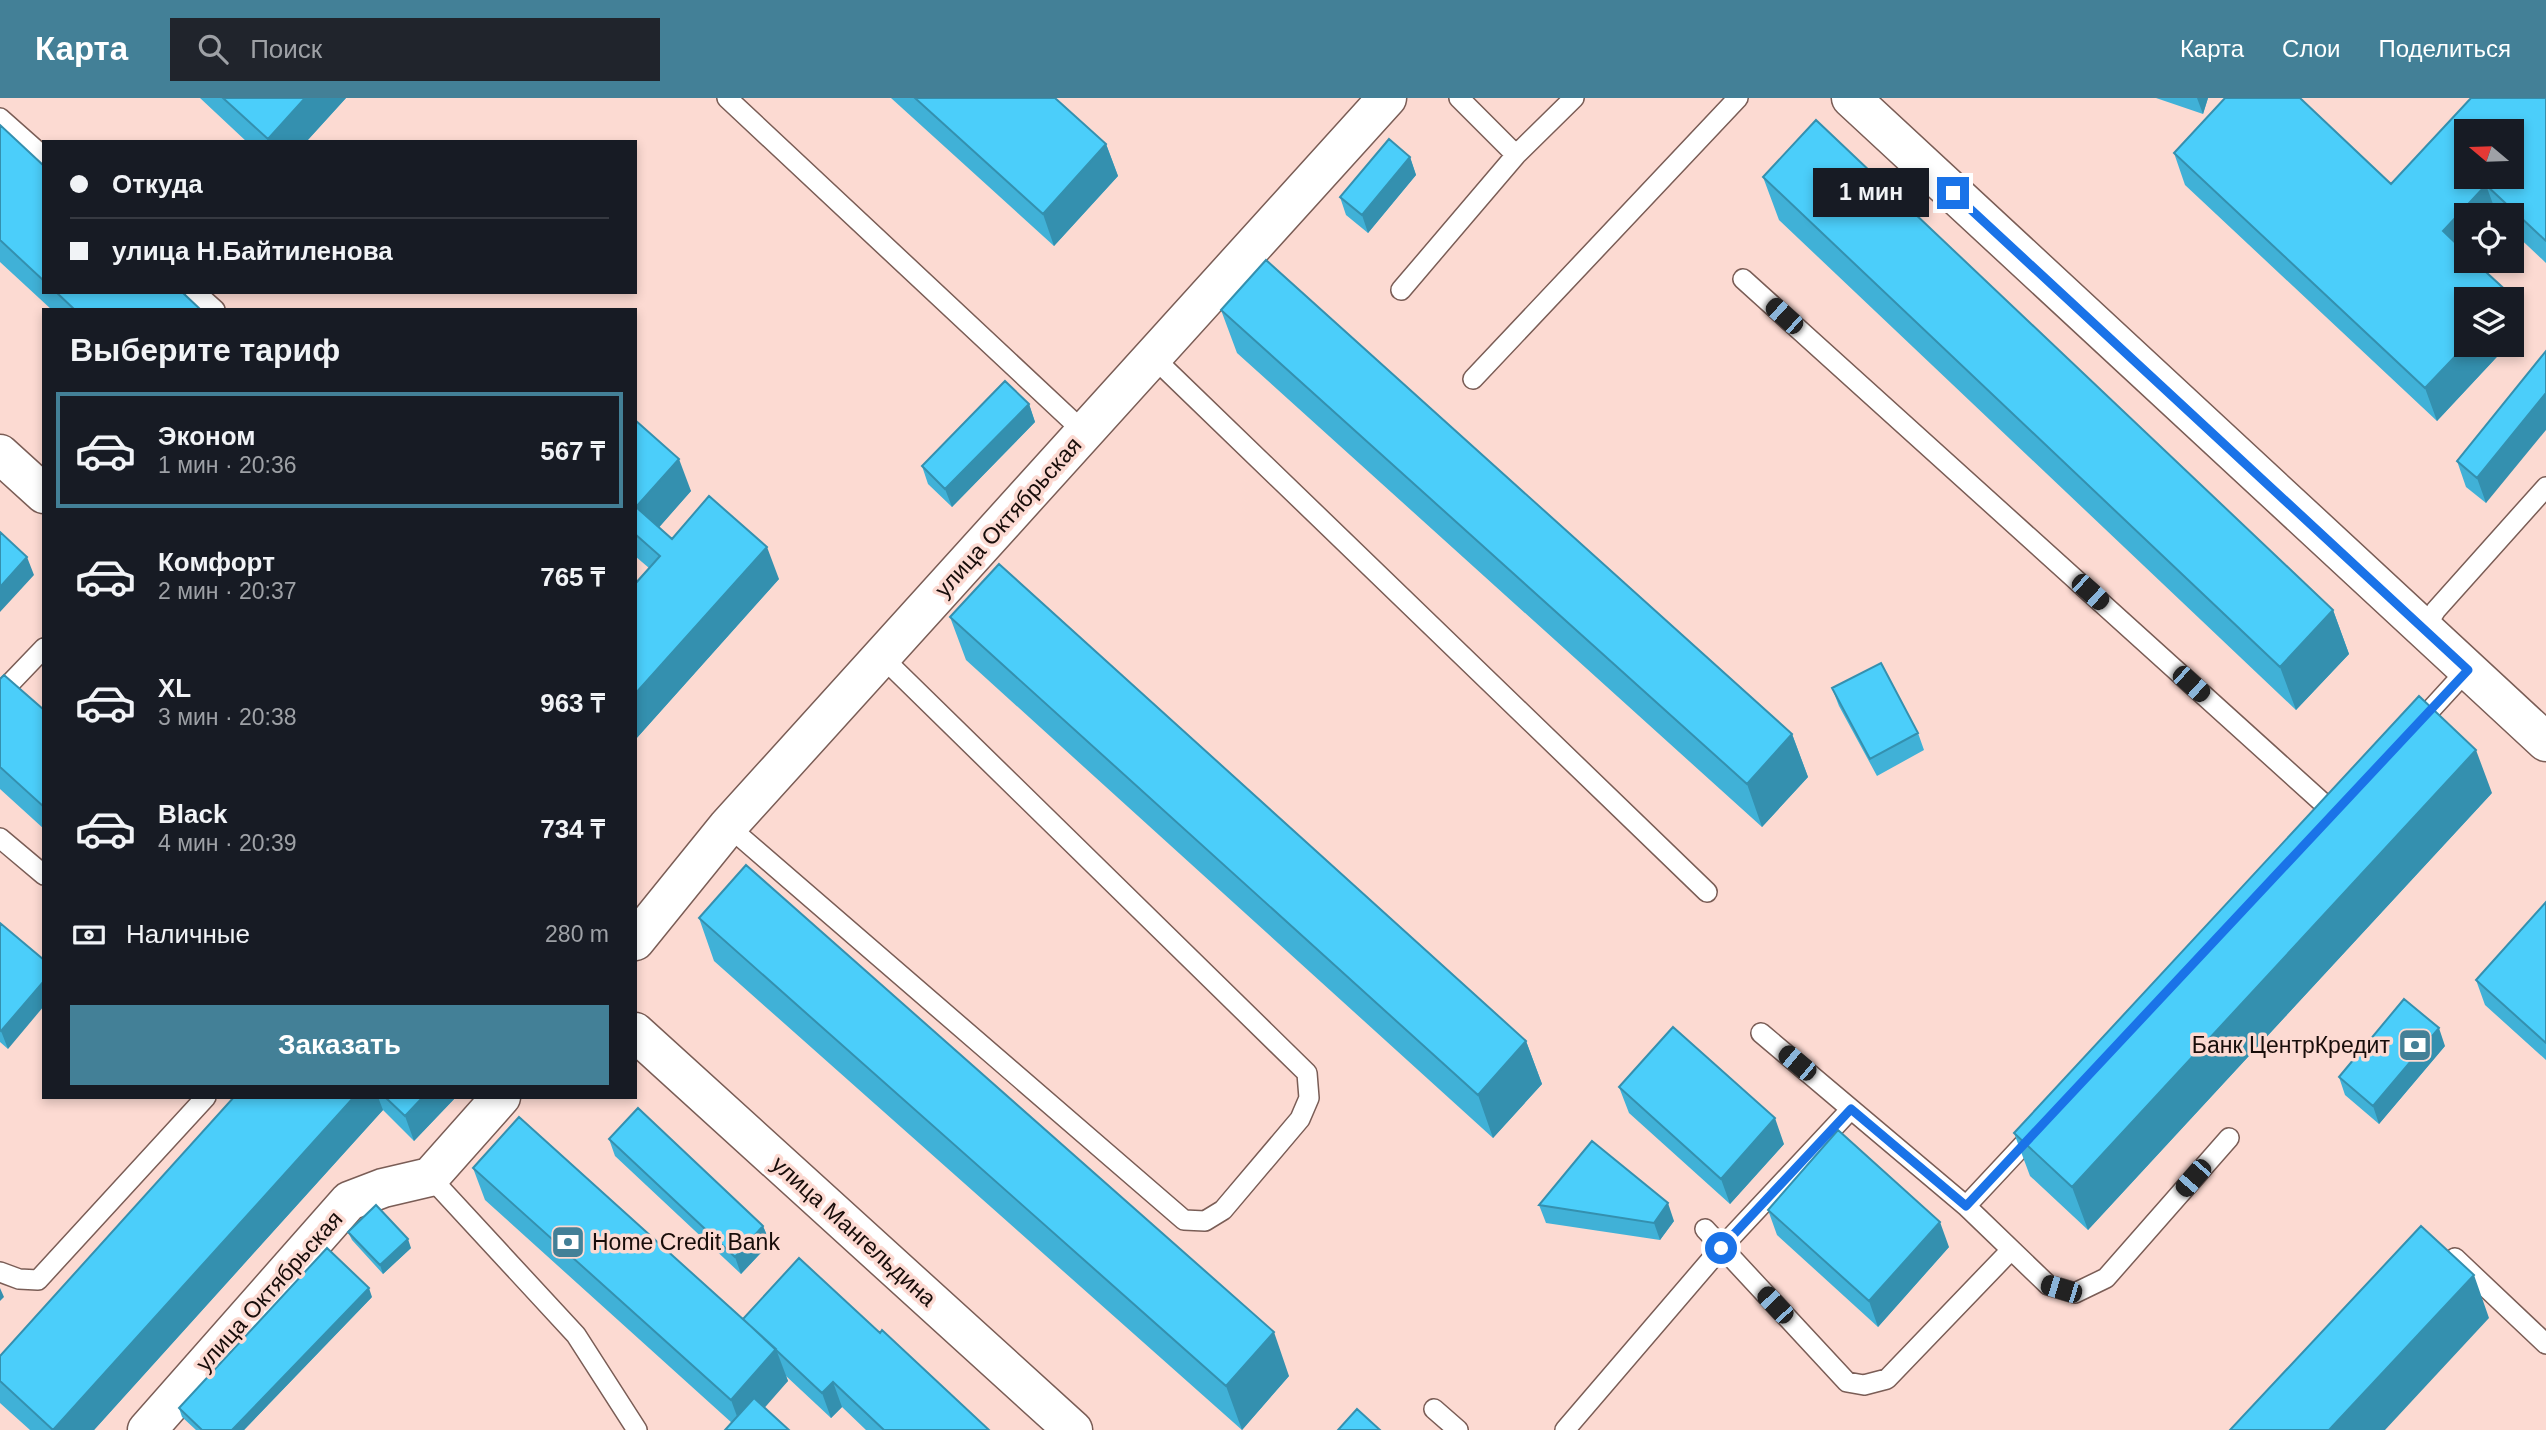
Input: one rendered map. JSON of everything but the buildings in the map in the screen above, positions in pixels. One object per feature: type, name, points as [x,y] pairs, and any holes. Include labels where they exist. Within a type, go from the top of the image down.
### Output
[{"type":"street","name":"улица Октябрьская","points":[[637,939],[728,826],[1387,98]]},
{"type":"street","points":[[1851,98],[2546,742]]},
{"type":"street","points":[[1,457],[42,492]]},
{"type":"street","name":"улица Мангельдина","points":[[637,1034],[1073,1430]]},
{"type":"street","points":[[430,1177],[498,1099]]},
{"type":"street","name":"улица Октябрьская","points":[[159,1426],[349,1201],[383,1188],[430,1177]]},
{"type":"lane","points":[[727,98],[1085,433]]},
{"type":"lane","points":[[1459,98],[1516,155]]},
{"type":"lane","points":[[1401,290],[1516,155],[1574,98]]},
{"type":"lane","points":[[1473,379],[1738,98]]},
{"type":"lane","points":[[0,118],[42,155]]},
{"type":"lane","points":[[1743,279],[2334,813]]},
{"type":"lane","points":[[197,294],[213,308]]},
{"type":"lane","points":[[1153,357],[1707,892]]},
{"type":"lane","points":[[2424,629],[2436,610],[2546,487]]},
{"type":"lane","points":[[0,694],[42,650]]},
{"type":"lane","points":[[728,826],[1184,1220],[1205,1221],[1223,1210],[1300,1119],[1309,1098],[1307,1073],[881,656]]},
{"type":"lane","points":[[2401,741],[2468,670]]},
{"type":"lane","points":[[0,838],[42,873]]},
{"type":"lane","points":[[1760,1033],[1966,1206],[2048,1285],[2075,1293],[2106,1279],[2229,1138]]},
{"type":"lane","points":[[0,1272],[19,1279],[38,1280],[204,1099]]},
{"type":"lane","points":[[1564,1430],[1721,1248],[1851,1109]]},
{"type":"lane","points":[[1966,1206],[2051,1115]]},
{"type":"lane","points":[[430,1177],[576,1335],[637,1430]]},
{"type":"lane","points":[[1705,1229],[1847,1382],[1864,1385],[1887,1379],[2011,1250]]},
{"type":"lane","points":[[2441,1245],[2546,1344]]},
{"type":"lane","points":[[1434,1409],[1458,1430]]},
{"type":"place","name":"Банк ЦентрКредит","points":[[2415,1045]]},
{"type":"place","name":"Home Credit Bank","points":[[568,1242]]},
{"type":"route","points":[[1721,1248],[1851,1109],[1966,1206],[2468,670],[1953,193]]}]
